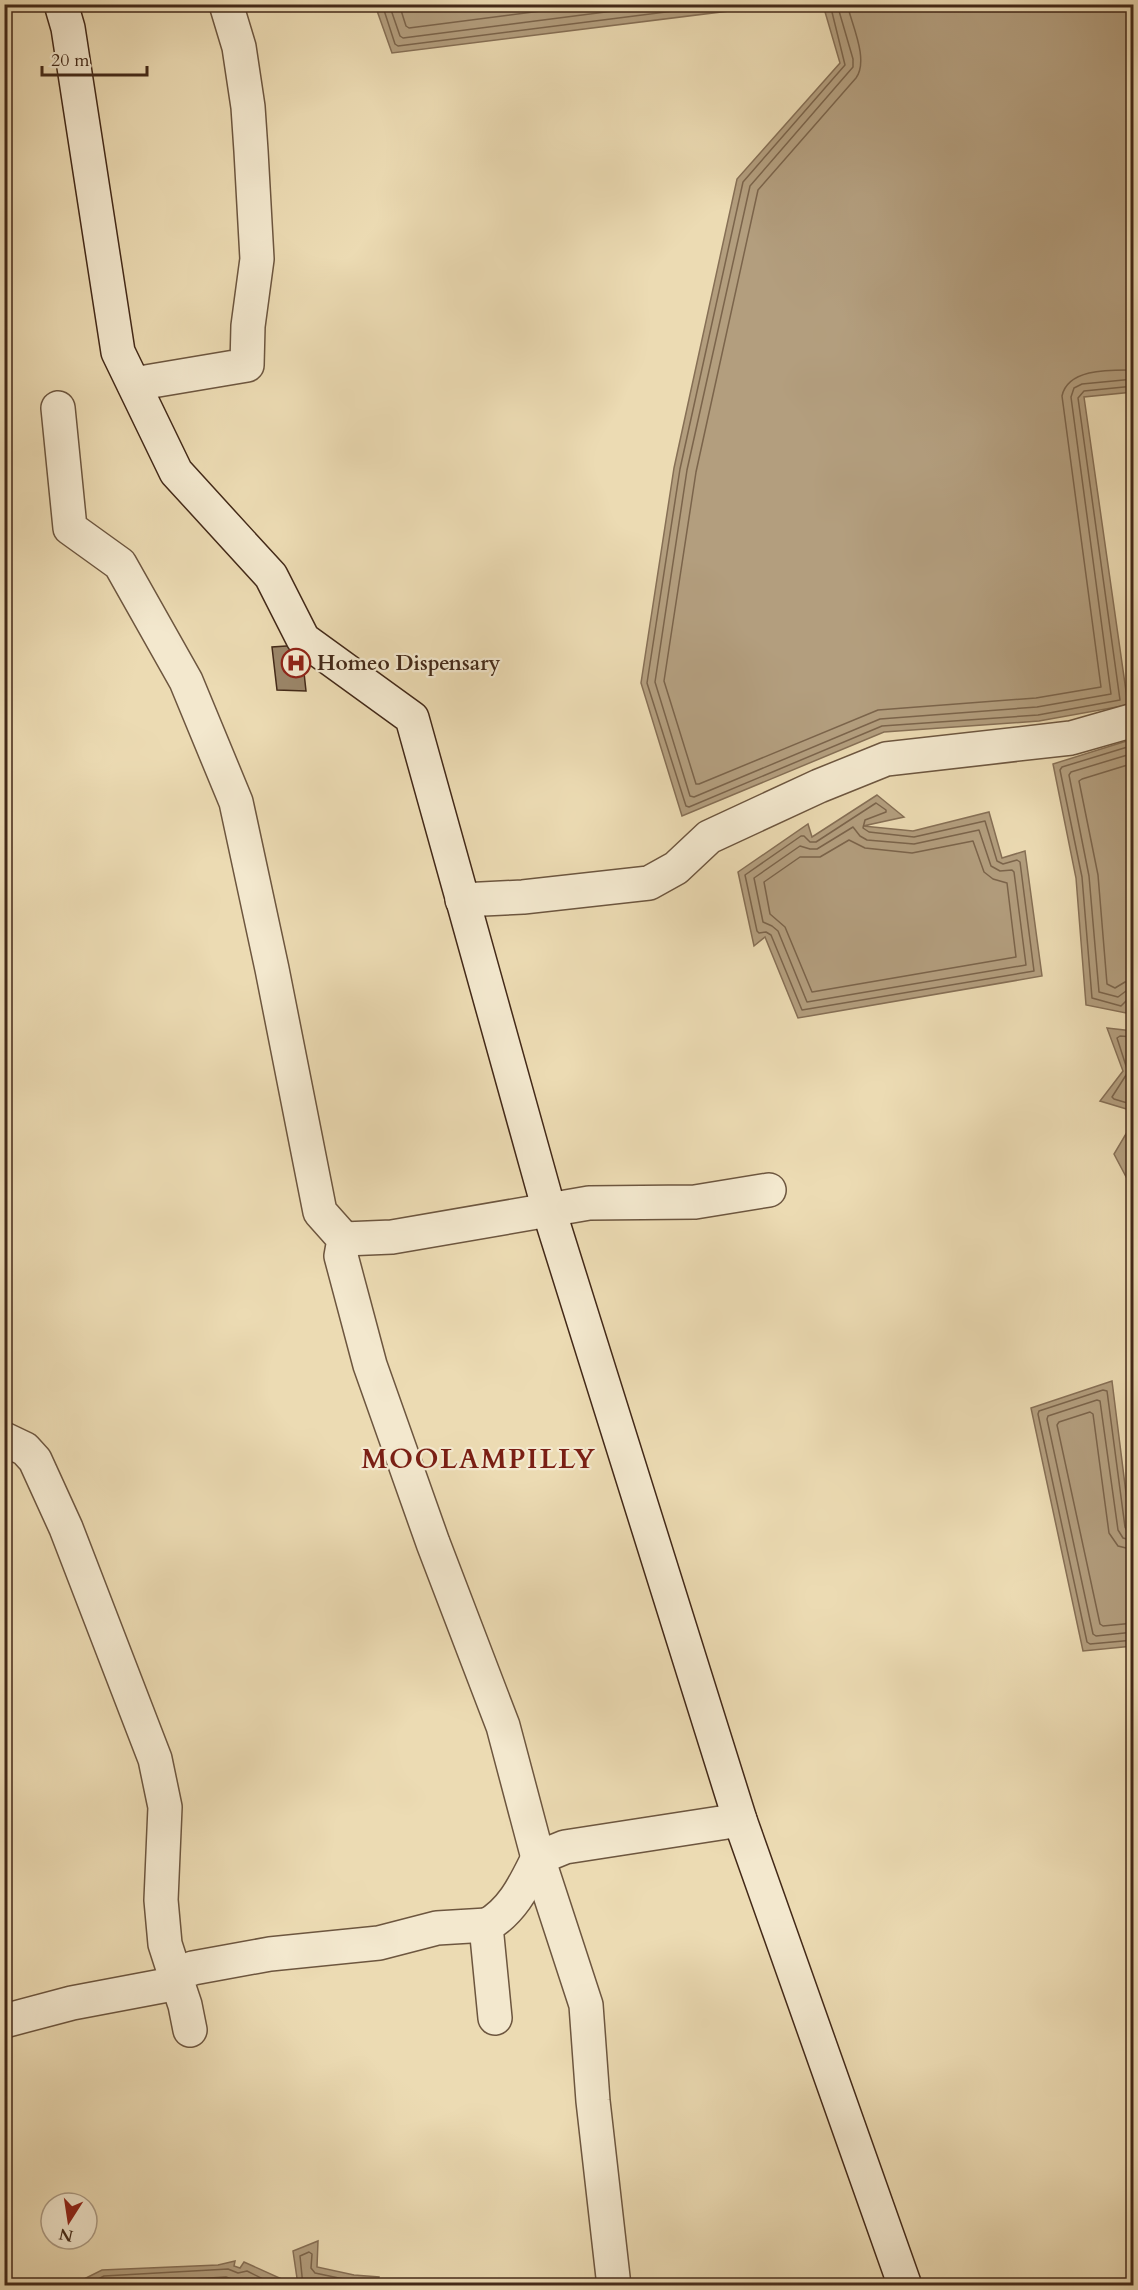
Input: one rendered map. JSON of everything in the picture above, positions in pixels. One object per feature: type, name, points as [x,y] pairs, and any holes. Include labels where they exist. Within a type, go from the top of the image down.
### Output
[{"type":"street","points":[[61,4],[68,28],[118,352],[176,472],[271,576],[303,639],[412,718],[549,1210],[740,1820],[905,2286]]},
{"type":"street","points":[[134,384],[247,365],[248,326],[256,259],[253,182],[248,106],[240,47],[226,4]]},
{"type":"street","points":[[58,408],[70,528],[120,564],[186,681],[236,802],[320,1212],[344,1239]]},
{"type":"street","points":[[462,900],[523,897],[649,883],[676,868],[709,837],[819,786],[886,759],[1071,738],[1134,720]]},
{"type":"street","points":[[344,1239],[392,1237],[589,1203],[695,1202],[769,1190]]},
{"type":"street","points":[[344,1239],[341,1256],[370,1365],[433,1543],[503,1726],[538,1858],[586,2005],[592,2101],[614,2286]]},
{"type":"street","points":[[4,1439],[25,1449],[35,1460],[66,1528],[155,1759],[165,1807],[161,1900],[165,1944],[190,2030]]},
{"type":"street","points":[[4,2021],[176,1979],[193,1968],[270,1954],[379,1943],[437,1928],[487,1925],[499,1918],[518,1897],[538,1858],[565,1847],[740,1820]]},
{"type":"street","points":[[487,1925],[495,2019]]},
{"type":"water","points":[[375,4],[777,5],[392,53]]},
{"type":"water","points":[[823,5],[1133,5],[1133,392],[1084,397],[1128,705],[1039,721],[884,732],[682,816],[641,683],[674,468],[737,179],[840,63]]},
{"type":"water","points":[[1133,739],[1134,1000],[1126,1013],[1086,1005],[1076,878],[1053,764]]},
{"type":"water","points":[[877,795],[904,817],[863,826],[913,831],[989,812],[1002,858],[1025,851],[1042,976],[798,1018],[765,937],[754,946],[738,872],[808,824],[812,837]]},
{"type":"water","points":[[1107,1028],[1133,1031],[1133,1111],[1100,1101],[1123,1071]]},
{"type":"water","points":[[1133,1122],[1133,1190],[1114,1154]]},
{"type":"water","points":[[1112,1381],[1133,1549],[1133,1646],[1083,1651],[1031,1408]]},
{"type":"water","points":[[318,2241],[317,2267],[354,2275],[379,2277],[378,2285],[298,2285],[293,2251]]},
{"type":"water","points":[[235,2261],[234,2266],[240,2268],[244,2262],[295,2285],[72,2285],[102,2270],[218,2265]]},
{"type":"building","points":[[301,645],[306,691],[277,690],[272,647]]},
{"type":"place","name":"Homeo Dispensary","points":[[296,663]]},
{"type":"district","name":"MOOLAMPILLY","points":[[479,1459]]}]
